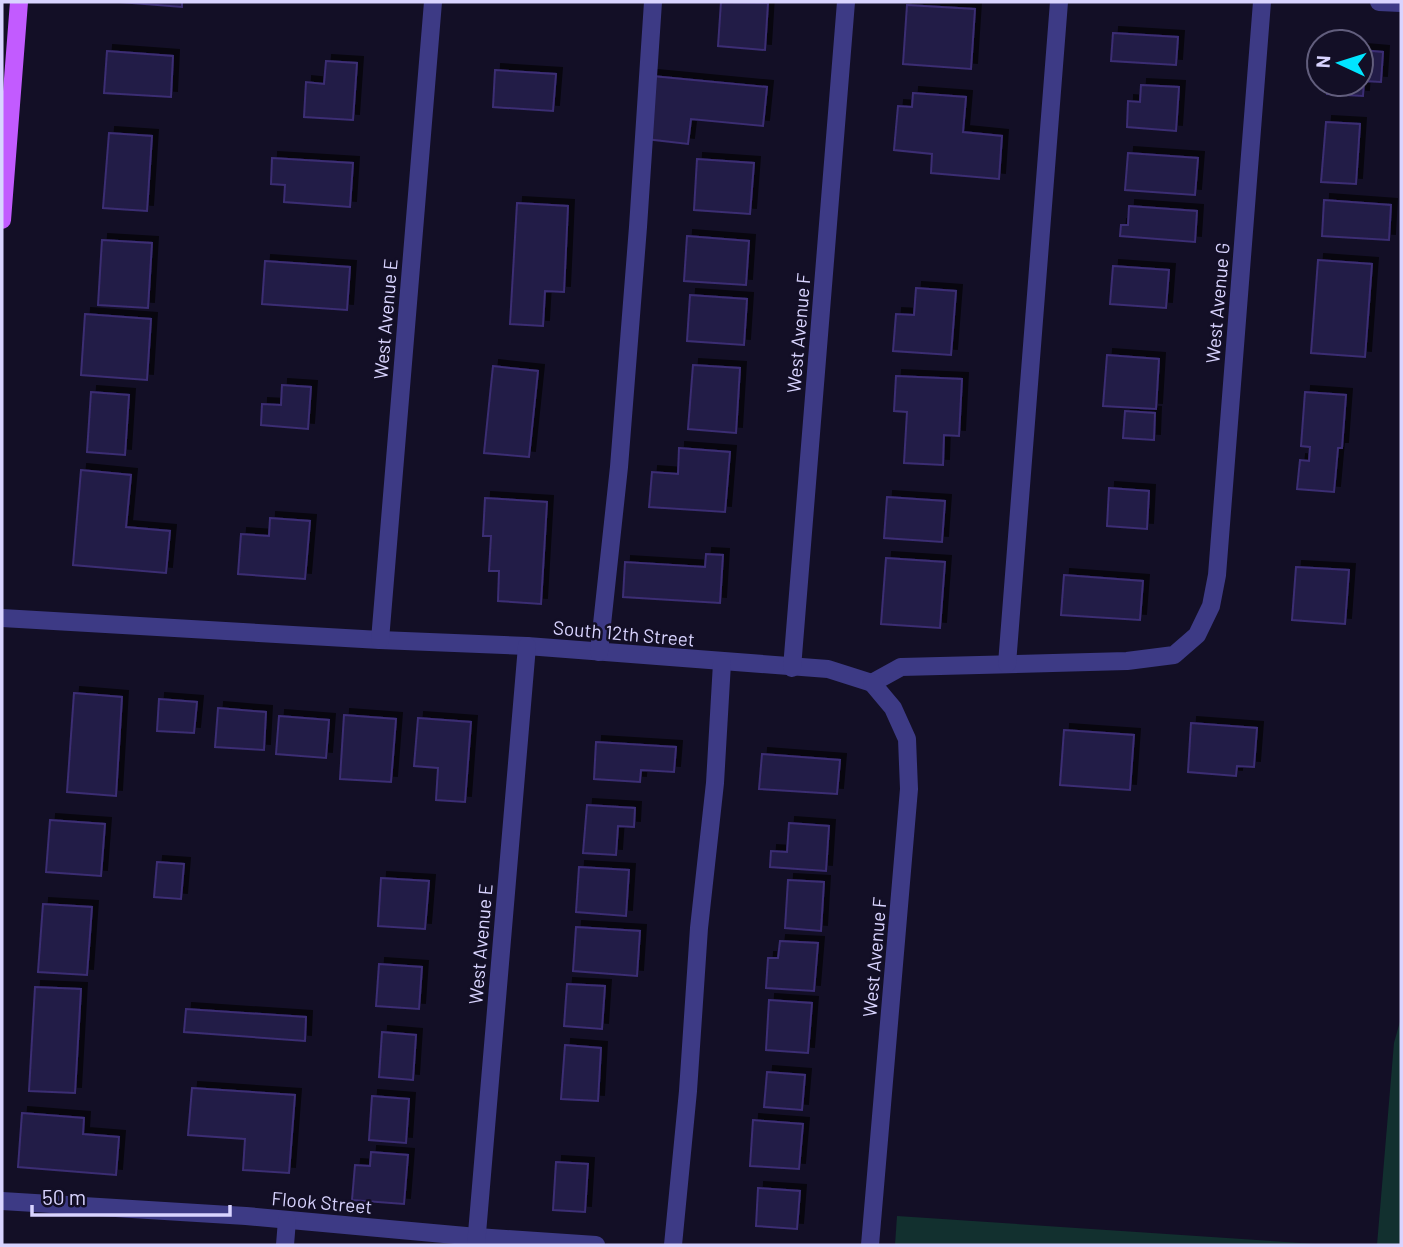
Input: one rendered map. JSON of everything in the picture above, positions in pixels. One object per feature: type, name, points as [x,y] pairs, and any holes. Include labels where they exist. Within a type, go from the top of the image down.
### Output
[{"type":"main road","points":[[2,220],[4,160],[19,2]]},
{"type":"street","name":"West Avenue E","points":[[380,640],[433,2]]},
{"type":"street","points":[[599,652],[619,467],[653,2]]},
{"type":"street","name":"West Avenue F","points":[[792,668],[846,2]]},
{"type":"street","points":[[872,683],[901,667],[1007,664],[1059,2]]},
{"type":"street","name":"West Avenue G","points":[[1007,664],[1127,661],[1174,655],[1197,635],[1211,606],[1217,575],[1262,2]]},
{"type":"street","points":[[1379,2],[1401,4]]},
{"type":"street","name":"South 12th Street","points":[[2,618],[527,646],[828,669],[872,683]]},
{"type":"street","name":"West Avenue E","points":[[477,1241],[527,646]]},
{"type":"street","points":[[673,1245],[688,1091],[699,928],[716,783],[722,663]]},
{"type":"street","name":"West Avenue F","points":[[870,1245],[909,789],[907,740],[893,708],[872,683]]},
{"type":"street","name":"Flook Street","points":[[2,1201],[287,1220],[477,1241],[596,1245]]},
{"type":"street","points":[[285,1245],[287,1220]]},
{"type":"green space","points":[[1401,1018],[1401,1245],[1377,1245],[1394,1043]]},
{"type":"green space","points":[[897,1216],[1331,1245],[895,1245]]},
{"type":"building","points":[[119,2],[182,2],[182,7]]},
{"type":"building","points":[[721,2],[768,3],[765,50],[718,46]]},
{"type":"building","points":[[907,5],[975,9],[971,69],[903,64]]},
{"type":"building","points":[[1113,33],[1178,37],[1176,65],[1111,61]]},
{"type":"building","points":[[107,51],[173,56],[171,97],[104,93]]},
{"type":"building","points":[[1375,51],[1383,52],[1381,82],[1375,82]]},
{"type":"building","points":[[326,61],[357,63],[353,120],[304,117],[306,82],[324,84]]},
{"type":"building","points":[[495,70],[556,74],[553,111],[493,107]]},
{"type":"building","points":[[652,76],[767,87],[763,126],[691,119],[688,144],[646,139]]},
{"type":"building","points":[[1141,85],[1179,87],[1176,131],[1127,127],[1128,101],[1140,102]]},
{"type":"building","points":[[913,93],[966,97],[963,132],[1002,136],[999,179],[931,173],[932,154],[894,150],[898,106],[912,107]]},
{"type":"building","points":[[1326,122],[1360,124],[1356,184],[1321,182]]},
{"type":"building","points":[[109,133],[152,136],[147,211],[103,208]]},
{"type":"building","points":[[1128,153],[1198,158],[1195,195],[1125,190]]},
{"type":"building","points":[[272,158],[353,163],[350,207],[284,202],[285,185],[271,184]]},
{"type":"building","points":[[697,159],[754,163],[750,214],[694,210]]},
{"type":"building","points":[[1324,200],[1391,205],[1389,240],[1322,236]]},
{"type":"building","points":[[517,203],[568,206],[564,292],[545,291],[543,326],[510,324]]},
{"type":"building","points":[[1129,206],[1197,211],[1195,242],[1120,236],[1121,225],[1128,225]]},
{"type":"building","points":[[687,236],[749,241],[746,285],[684,281]]},
{"type":"building","points":[[102,240],[152,243],[148,308],[98,305]]},
{"type":"building","points":[[1318,260],[1372,264],[1365,357],[1311,353]]},
{"type":"building","points":[[265,261],[350,267],[347,310],[262,304]]},
{"type":"building","points":[[1113,266],[1169,270],[1166,308],[1110,304]]},
{"type":"building","points":[[916,288],[956,291],[951,355],[893,351],[896,314],[914,315]]},
{"type":"building","points":[[690,295],[747,299],[744,345],[687,341]]},
{"type":"building","points":[[85,314],[151,319],[147,380],[81,375]]},
{"type":"building","points":[[1107,355],[1159,359],[1156,409],[1103,406]]},
{"type":"building","points":[[693,365],[740,368],[736,433],[688,429]]},
{"type":"building","points":[[493,366],[538,371],[529,457],[484,453]]},
{"type":"building","points":[[896,376],[962,379],[959,436],[944,435],[943,465],[904,463],[907,412],[894,411]]},
{"type":"building","points":[[282,385],[311,387],[308,429],[261,425],[262,404],[281,405]]},
{"type":"building","points":[[91,392],[129,395],[125,455],[87,452]]},
{"type":"building","points":[[1305,392],[1346,395],[1342,448],[1338,448],[1334,492],[1297,489],[1300,460],[1309,461],[1310,447],[1301,446]]},
{"type":"building","points":[[1125,411],[1155,413],[1154,440],[1123,438]]},
{"type":"building","points":[[679,448],[730,452],[725,512],[649,507],[652,472],[678,474]]},
{"type":"building","points":[[81,470],[131,475],[126,527],[170,531],[166,573],[73,565]]},
{"type":"building","points":[[1109,488],[1149,491],[1147,529],[1107,526]]},
{"type":"building","points":[[887,497],[945,501],[942,542],[884,538]]},
{"type":"building","points":[[485,498],[547,502],[541,604],[498,601],[499,571],[489,571],[491,536],[483,536]]},
{"type":"building","points":[[270,518],[310,521],[305,579],[238,574],[241,534],[269,536]]},
{"type":"building","points":[[706,554],[723,555],[720,603],[623,597],[625,562],[705,567]]},
{"type":"building","points":[[886,558],[945,562],[940,628],[881,624]]},
{"type":"building","points":[[1296,567],[1349,570],[1345,624],[1292,620]]},
{"type":"building","points":[[1064,575],[1143,581],[1140,620],[1061,615]]},
{"type":"building","points":[[74,693],[122,697],[116,796],[67,792]]},
{"type":"building","points":[[159,699],[197,702],[194,733],[157,731]]},
{"type":"building","points":[[218,708],[266,712],[264,750],[215,747]]},
{"type":"building","points":[[344,715],[396,719],[391,782],[340,779]]},
{"type":"building","points":[[279,716],[329,720],[326,758],[276,754]]},
{"type":"building","points":[[418,718],[471,722],[465,802],[436,800],[438,768],[414,766]]},
{"type":"building","points":[[1191,723],[1257,728],[1254,767],[1237,766],[1236,776],[1188,772]]},
{"type":"building","points":[[1064,730],[1134,735],[1130,790],[1060,785]]},
{"type":"building","points":[[596,742],[676,747],[674,772],[641,770],[640,782],[594,779]]},
{"type":"building","points":[[762,754],[840,760],[837,794],[759,789]]},
{"type":"building","points":[[587,805],[635,808],[634,827],[618,826],[616,855],[583,853]]},
{"type":"building","points":[[50,820],[105,824],[101,876],[46,872]]},
{"type":"building","points":[[789,823],[829,826],[826,871],[770,867],[771,851],[787,852]]},
{"type":"building","points":[[157,862],[184,864],[181,899],[154,897]]},
{"type":"building","points":[[579,867],[629,870],[626,916],[576,912]]},
{"type":"building","points":[[381,878],[429,881],[425,929],[378,926]]},
{"type":"building","points":[[788,880],[824,882],[821,931],[785,928]]},
{"type":"building","points":[[43,904],[92,907],[87,975],[38,972]]},
{"type":"building","points":[[576,927],[640,931],[637,976],[573,971]]},
{"type":"building","points":[[780,941],[818,943],[814,991],[766,988],[768,958],[778,958]]},
{"type":"building","points":[[379,964],[422,967],[419,1009],[376,1006]]},
{"type":"building","points":[[567,984],[605,986],[602,1029],[564,1026]]},
{"type":"building","points":[[35,987],[81,989],[75,1093],[29,1091]]},
{"type":"building","points":[[769,1000],[812,1003],[808,1053],[766,1050]]},
{"type":"building","points":[[186,1009],[306,1017],[305,1041],[184,1032]]},
{"type":"building","points":[[382,1032],[416,1035],[413,1080],[379,1077]]},
{"type":"building","points":[[565,1045],[601,1048],[598,1101],[561,1099]]},
{"type":"building","points":[[767,1072],[805,1075],[802,1110],[764,1107]]},
{"type":"building","points":[[192,1088],[295,1095],[289,1173],[243,1170],[245,1139],[188,1135]]},
{"type":"building","points":[[372,1096],[409,1099],[406,1143],[369,1140]]},
{"type":"building","points":[[22,1113],[84,1118],[83,1134],[119,1137],[116,1175],[18,1167]]},
{"type":"building","points":[[753,1120],[803,1124],[799,1169],[750,1166]]},
{"type":"building","points":[[371,1152],[408,1155],[404,1204],[352,1200],[355,1165],[370,1166]]},
{"type":"building","points":[[556,1162],[588,1164],[585,1212],[553,1210]]},
{"type":"building","points":[[758,1188],[800,1191],[797,1229],[756,1226]]}]
